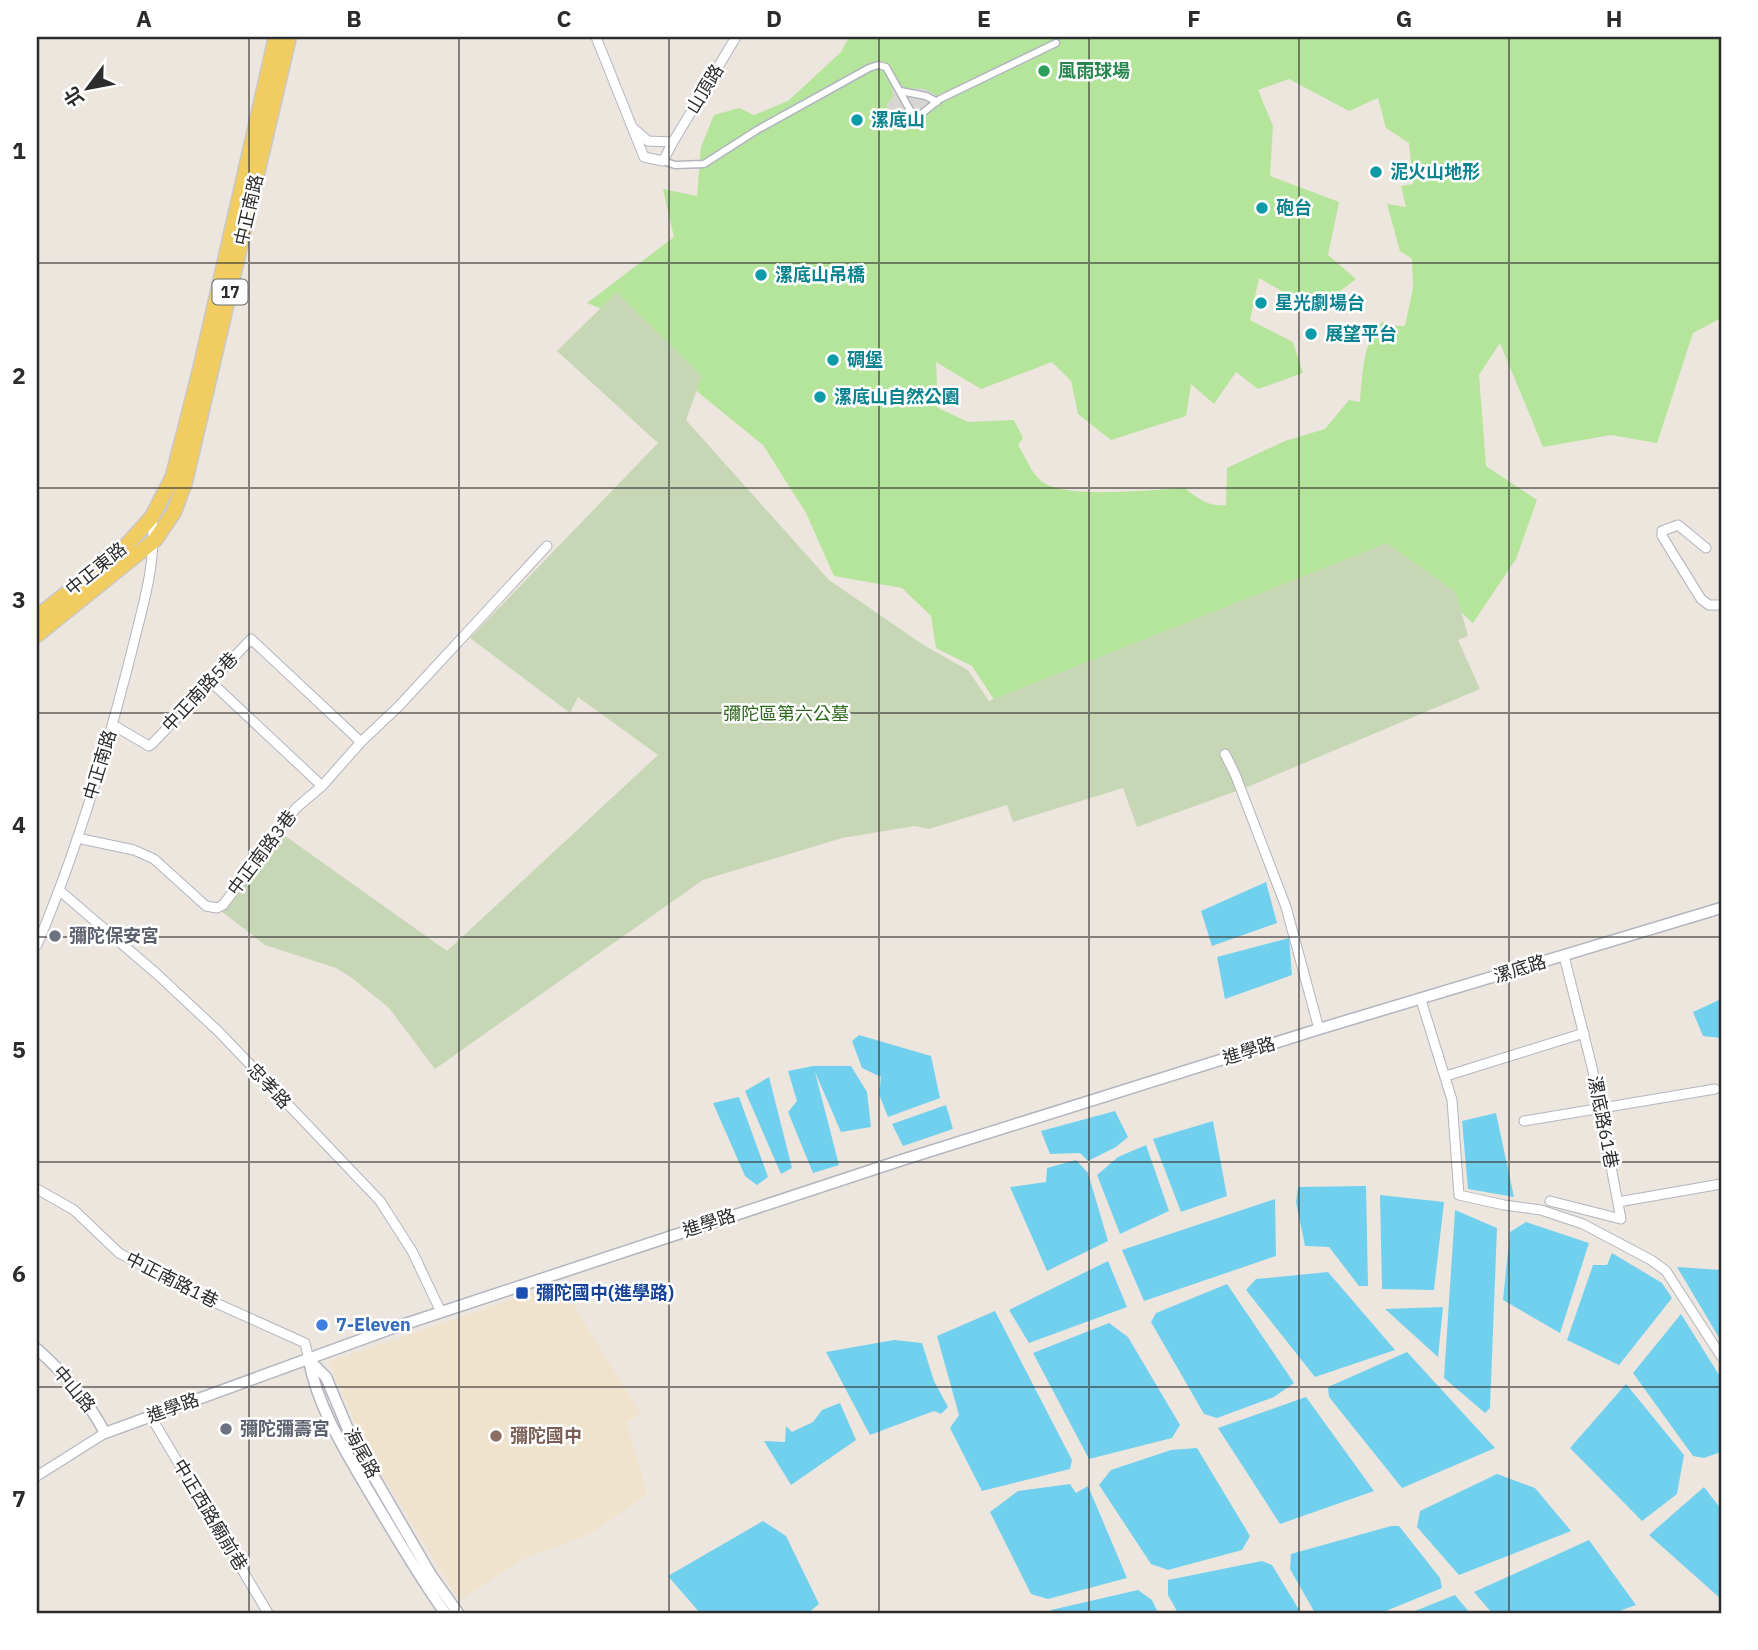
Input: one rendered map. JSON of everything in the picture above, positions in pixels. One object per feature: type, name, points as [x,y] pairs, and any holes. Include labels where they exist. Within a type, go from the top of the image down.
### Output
[{"type":"main road","name":"中正南路","points":[[152,517],[173,476],[276,37]]},
{"type":"main road","name":"中正南路","points":[[155,540],[174,512],[185,482],[289,37]]},
{"type":"main road","name":"中正東路","points":[[37,617],[124,548],[152,517]]},
{"type":"main road","name":"中正東路","points":[[37,635],[155,540]]},
{"type":"street","points":[[596,37],[644,156],[675,165],[704,163],[757,130],[878,65],[886,67],[915,118],[937,102],[1056,43]]},
{"type":"street","name":"山頂路","points":[[663,162],[736,37]]},
{"type":"street","points":[[900,91],[926,96],[937,102]]},
{"type":"street","points":[[632,127],[648,141],[673,142]]},
{"type":"street","name":"中正南路","points":[[37,945],[60,891],[113,725],[151,570],[155,540],[152,517]]},
{"type":"street","points":[[1706,548],[1678,525],[1662,531],[1662,536],[1700,599],[1709,605],[1721,606]]},
{"type":"street","name":"中正南路3巷","points":[[78,838],[134,850],[154,859],[206,906],[217,908],[223,905],[290,814],[322,786],[360,742],[399,706],[547,545]]},
{"type":"street","name":"中正南路5巷","points":[[113,725],[149,746],[251,639],[360,742]]},
{"type":"street","points":[[210,681],[322,786]]},
{"type":"street","points":[[1225,754],[1286,907],[1319,1029]]},
{"type":"street","name":"忠孝路","points":[[60,891],[157,974],[219,1032],[380,1201],[412,1251],[441,1312]]},
{"type":"street","name":"漯底路","points":[[1319,1029],[1721,908]]},
{"type":"street","name":"漯底路61巷","points":[[1564,956],[1601,1110],[1618,1202]]},
{"type":"street","points":[[1421,1000],[1452,1100],[1459,1195],[1541,1210],[1583,1224],[1651,1260],[1666,1271],[1721,1356]]},
{"type":"street","name":"進學路","points":[[105,1433],[441,1312],[892,1163],[1319,1029]]},
{"type":"street","points":[[1446,1076],[1584,1033]]},
{"type":"street","points":[[1524,1121],[1715,1089]]},
{"type":"street","points":[[1550,1201],[1621,1219],[1618,1202],[1721,1184]]},
{"type":"street","name":"中正南路1巷","points":[[37,1189],[74,1210],[119,1254],[196,1294],[305,1343],[309,1360]]},
{"type":"street","name":"中山路","points":[[37,1349],[65,1374],[94,1412],[105,1433]]},
{"type":"street","name":"海尾路","points":[[309,1360],[314,1384],[341,1443],[420,1578],[452,1612]]},
{"type":"street","name":"中正西路廟前巷","points":[[151,1416],[268,1613]]},
{"type":"street","points":[[37,1476],[105,1433]]},
{"type":"shaded area","points":[[899,84],[904,88],[925,89],[939,97],[918,119],[909,124],[899,123],[886,105],[893,97],[892,88]]},
{"type":"shaded area","name":"彌陀國中","points":[[567,1281],[576,1309],[641,1414],[627,1422],[647,1495],[590,1534],[523,1559],[459,1601],[368,1451],[328,1362]]},
{"type":"green space","name":"漯底山自然公園","points":[[849,37],[1721,37],[1721,318],[1693,333],[1657,443],[1611,435],[1543,447],[1500,343],[1479,375],[1486,466],[1537,500],[1516,559],[1473,623],[1438,591],[1001,753],[993,698],[972,666],[936,648],[931,616],[902,588],[834,576],[806,513],[763,445],[699,393],[656,351],[657,331],[587,303],[674,237],[663,189],[697,196],[701,147],[714,115],[739,108],[754,115],[788,101],[841,52]],"holes":[[[1289,79],[1349,111],[1378,98],[1386,128],[1409,143],[1413,184],[1401,186],[1406,207],[1387,204],[1400,251],[1412,259],[1413,288],[1405,326],[1382,322],[1371,338],[1365,359],[1360,402],[1349,400],[1325,429],[1285,441],[1227,468],[1226,505],[1204,501],[1185,488],[1086,492],[1050,486],[1039,479],[1030,467],[1018,445],[1023,438],[1014,420],[968,422],[938,408],[936,362],[981,389],[1052,362],[1071,381],[1078,414],[1111,440],[1186,416],[1191,384],[1214,404],[1236,372],[1258,389],[1303,373],[1293,342],[1250,320],[1259,278],[1315,310],[1356,279],[1328,255],[1339,202],[1270,176],[1273,126],[1258,90]]]},
{"type":"green space","name":"彌陀區第六公墓","points":[[617,292],[702,376],[686,420],[829,580],[925,646],[968,670],[989,701],[1387,543],[1456,592],[1468,636],[1458,640],[1480,689],[1245,788],[1137,827],[1123,788],[1013,822],[1007,805],[929,829],[915,826],[842,838],[703,880],[435,1069],[389,1008],[352,978],[336,968],[265,945],[221,911],[281,833],[447,951],[658,755],[578,697],[570,713],[470,638],[658,443],[557,351]]},
{"type":"water","points":[[1266,882],[1277,923],[1212,946],[1201,911]]},
{"type":"water","points":[[1289,938],[1292,975],[1225,999],[1217,957]]},
{"type":"water","points":[[1721,999],[1721,1038],[1703,1036],[1693,1012]]},
{"type":"water","points":[[859,1035],[931,1056],[940,1098],[888,1117],[879,1094],[881,1077],[862,1068],[852,1041]]},
{"type":"water","points":[[813,1066],[851,1066],[867,1092],[871,1127],[841,1132],[815,1072],[839,1165],[813,1173],[788,1112],[797,1101],[788,1071]]},
{"type":"water","points":[[769,1077],[792,1168],[781,1174],[745,1091]]},
{"type":"water","points":[[739,1097],[768,1177],[757,1185],[745,1176],[713,1103]]},
{"type":"water","points":[[946,1105],[953,1129],[903,1146],[892,1124]]},
{"type":"water","points":[[1115,1111],[1128,1137],[1116,1147],[1088,1161],[1080,1153],[1050,1154],[1041,1131]]},
{"type":"water","points":[[1496,1113],[1514,1197],[1468,1189],[1462,1121]]},
{"type":"water","points":[[1213,1121],[1227,1196],[1181,1212],[1153,1139]]},
{"type":"water","points":[[1146,1145],[1169,1211],[1120,1234],[1097,1175],[1118,1157]]},
{"type":"water","points":[[1076,1160],[1088,1173],[1108,1241],[1047,1271],[1010,1187],[1046,1182],[1047,1168]]},
{"type":"water","points":[[1366,1186],[1368,1286],[1359,1286],[1329,1247],[1305,1246],[1296,1202],[1298,1187]]},
{"type":"water","points":[[1380,1195],[1444,1202],[1434,1290],[1382,1289]]},
{"type":"water","points":[[1275,1199],[1276,1256],[1144,1301],[1122,1250]]},
{"type":"water","points":[[1455,1210],[1497,1228],[1490,1408],[1485,1413],[1444,1378]]},
{"type":"water","points":[[1526,1222],[1589,1243],[1560,1333],[1503,1300],[1510,1232]]},
{"type":"water","points":[[1612,1253],[1662,1283],[1672,1298],[1619,1365],[1567,1340],[1593,1265],[1607,1265]]},
{"type":"water","points":[[1108,1261],[1127,1307],[1029,1343],[1009,1310]]},
{"type":"water","points":[[1677,1267],[1721,1270],[1721,1341]]},
{"type":"water","points":[[1328,1272],[1395,1350],[1315,1377],[1246,1290],[1256,1279]]},
{"type":"water","points":[[1227,1284],[1294,1383],[1274,1397],[1217,1418],[1204,1414],[1151,1322],[1156,1313]]},
{"type":"water","points":[[1443,1307],[1438,1357],[1385,1309]]},
{"type":"water","points":[[995,1311],[1072,1460],[1070,1469],[982,1491],[950,1428],[959,1415],[937,1336]]},
{"type":"water","points":[[1681,1314],[1721,1378],[1721,1452],[1704,1458],[1693,1456],[1633,1373]]},
{"type":"water","points":[[1109,1323],[1128,1337],[1180,1425],[1172,1438],[1089,1459],[1033,1353]]},
{"type":"water","points":[[894,1340],[922,1343],[934,1381],[948,1407],[941,1414],[934,1411],[870,1435],[826,1352]]},
{"type":"water","points":[[1407,1352],[1495,1448],[1402,1488],[1329,1397],[1328,1387]]},
{"type":"water","points":[[1626,1384],[1684,1455],[1677,1494],[1642,1521],[1570,1448]]},
{"type":"water","points":[[1306,1397],[1374,1491],[1280,1524],[1218,1428]]},
{"type":"water","points":[[840,1403],[856,1440],[791,1485],[764,1441],[785,1442],[786,1426],[792,1432],[813,1422],[822,1410]]},
{"type":"water","points":[[1197,1448],[1250,1536],[1242,1550],[1168,1570],[1151,1564],[1099,1485],[1111,1470],[1171,1450]]},
{"type":"water","points":[[1497,1474],[1535,1488],[1571,1531],[1459,1575],[1417,1527],[1420,1511]]},
{"type":"water","points":[[1070,1484],[1076,1493],[1088,1486],[1127,1578],[1048,1599],[1031,1594],[990,1512],[1018,1491]]},
{"type":"water","points":[[1704,1487],[1721,1509],[1721,1599],[1649,1535]]},
{"type":"water","points":[[763,1521],[786,1536],[819,1604],[808,1613],[700,1613],[668,1576]]},
{"type":"water","points":[[1399,1526],[1440,1578],[1442,1588],[1381,1613],[1315,1613],[1290,1569],[1291,1554]]},
{"type":"water","points":[[1589,1540],[1636,1605],[1614,1613],[1492,1613],[1474,1592]]},
{"type":"water","points":[[1262,1561],[1272,1565],[1301,1613],[1178,1613],[1168,1595],[1168,1580]]},
{"type":"water","points":[[1138,1590],[1152,1600],[1158,1613],[1050,1613],[1051,1610]]},
{"type":"water","points":[[1455,1595],[1470,1613],[1410,1613]]},
{"type":"place","name":"風雨球場","points":[[1044,71]]},
{"type":"place","name":"漯底山","points":[[857,120]]},
{"type":"place","name":"泥火山地形","points":[[1376,172]]},
{"type":"place","name":"砲台","points":[[1262,208]]},
{"type":"place","name":"漯底山吊橋","points":[[761,275]]},
{"type":"place","name":"星光劇場台","points":[[1261,303]]},
{"type":"place","name":"展望平台","points":[[1311,334]]},
{"type":"place","name":"碉堡","points":[[833,360]]},
{"type":"place","name":"漯底山自然公園","points":[[820,397]]},
{"type":"place","name":"彌陀保安宮","points":[[55,936]]},
{"type":"place","name":"彌陀國中(進學路)","points":[[522,1293]]},
{"type":"place","name":"7-Eleven","points":[[322,1325]]},
{"type":"place","name":"彌陀彌壽宮","points":[[226,1429]]},
{"type":"place","name":"彌陀國中","points":[[496,1436]]}]
